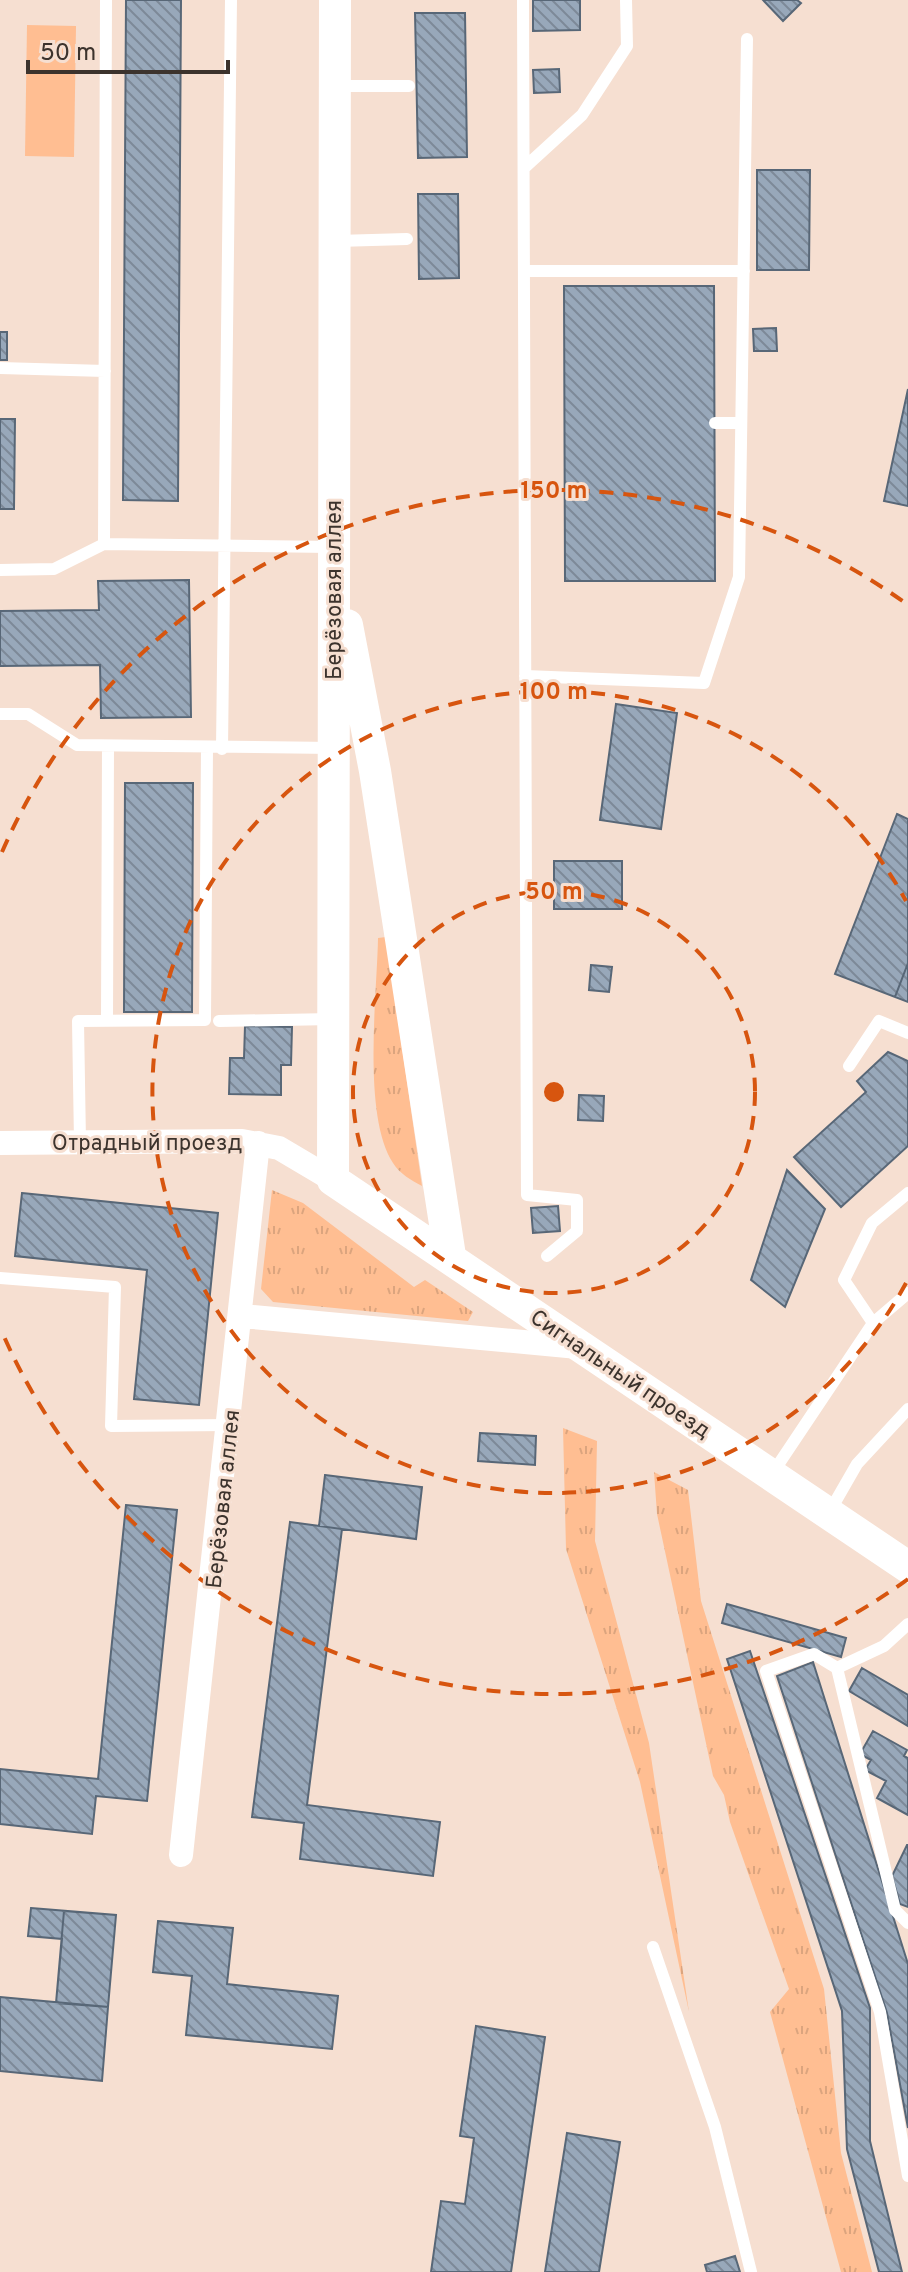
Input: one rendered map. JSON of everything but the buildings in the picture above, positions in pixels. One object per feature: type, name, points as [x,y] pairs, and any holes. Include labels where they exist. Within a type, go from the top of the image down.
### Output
[{"type":"main road","name":"Берёзовая аллея","points":[[333,1180],[335,0]]},
{"type":"main road","points":[[333,548],[375,771],[450,1256]]},
{"type":"main road","name":"Сигнальный проезд","points":[[333,1180],[908,1567]]},
{"type":"street","name":"Отрадный проезд","points":[[0,1143],[258,1143],[279,1148],[333,1180]]},
{"type":"street","name":"Берёзовая аллея","points":[[181,1855],[242,1316],[258,1143]]},
{"type":"street","points":[[242,1316],[578,1347]]},
{"type":"lane","points":[[104,544],[106,0]]},
{"type":"lane","points":[[222,749],[231,0]]},
{"type":"lane","points":[[523,0],[527,1195],[577,1200],[577,1231],[547,1256]]},
{"type":"lane","points":[[524,168],[582,115],[627,46],[626,0]]},
{"type":"lane","points":[[525,676],[704,683],[739,577],[747,39]]},
{"type":"lane","points":[[335,86],[409,86]]},
{"type":"lane","points":[[334,241],[407,239]]},
{"type":"lane","points":[[524,271],[744,271]]},
{"type":"lane","points":[[0,368],[105,371]]},
{"type":"lane","points":[[715,423],[741,423]]},
{"type":"lane","points":[[0,570],[54,569],[104,544],[333,548]]},
{"type":"lane","points":[[0,714],[28,714],[77,745],[333,748]]},
{"type":"lane","points":[[107,1021],[108,746]]},
{"type":"lane","points":[[80,1142],[78,1021],[205,1020],[207,748]]},
{"type":"lane","points":[[219,1021],[333,1019]]},
{"type":"lane","points":[[849,1066],[879,1021],[908,1033]]},
{"type":"lane","points":[[873,1323],[844,1280],[872,1223],[908,1193]]},
{"type":"lane","points":[[0,1278],[115,1287],[111,1426],[230,1425]]},
{"type":"lane","points":[[772,1474],[873,1323],[908,1293]]},
{"type":"lane","points":[[829,1513],[857,1464],[908,1409]]},
{"type":"lane","points":[[837,1668],[895,1639],[908,1624]]},
{"type":"lane","points":[[908,1923],[895,1910],[837,1668],[814,1654],[766,1671],[880,2012],[908,2176]]},
{"type":"lane","points":[[653,1947],[715,2127],[751,2272]]},
{"type":"green space","points":[[27,25],[76,26],[74,157],[25,156]]},
{"type":"green space","points":[[386,937],[422,1186],[402,1174],[393,1163],[383,1142],[377,1116],[374,1022],[378,938]]},
{"type":"green space","points":[[272,1190],[303,1203],[414,1287],[425,1280],[473,1312],[468,1321],[273,1302],[261,1289]]},
{"type":"green space","points":[[563,1428],[597,1441],[595,1541],[649,1743],[689,2012],[640,1782],[566,1549]]},
{"type":"green space","points":[[654,1472],[688,1490],[701,1601],[824,1989],[841,2153],[872,2272],[841,2272],[770,2012],[789,1989],[730,1822],[724,1795],[713,1776],[657,1514]]}]
